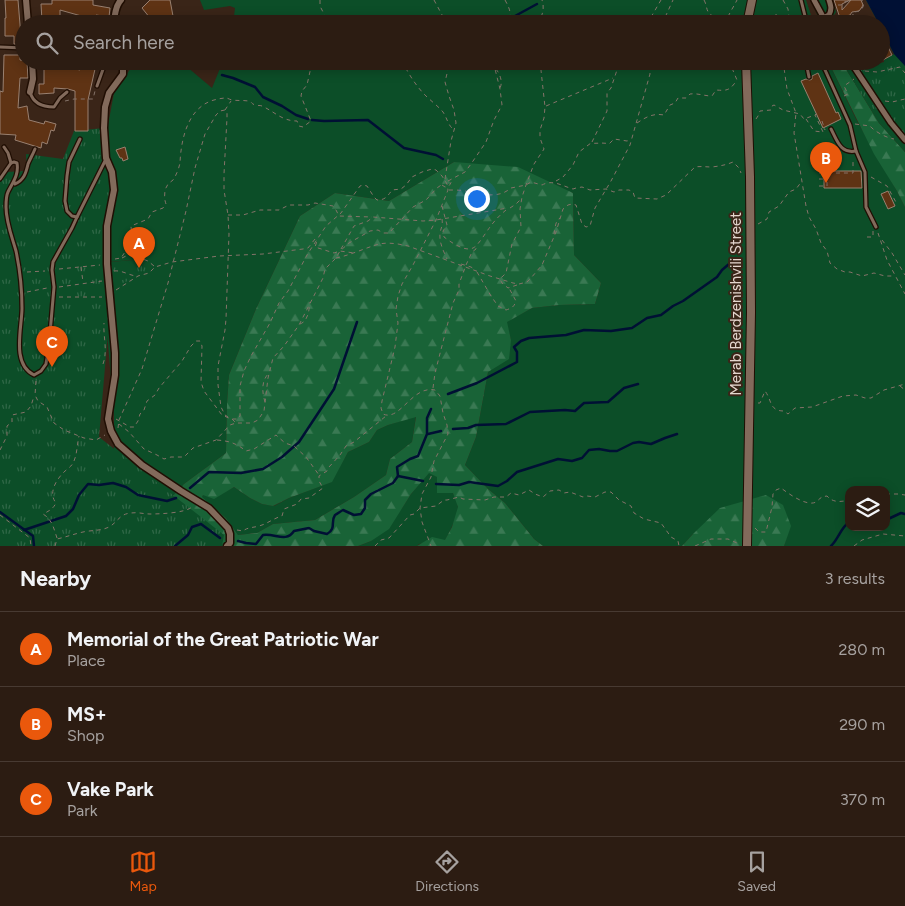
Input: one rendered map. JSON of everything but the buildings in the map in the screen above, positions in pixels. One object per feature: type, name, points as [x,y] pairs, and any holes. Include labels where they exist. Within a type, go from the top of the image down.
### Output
[{"type":"street","points":[[26,0],[27,15]]},
{"type":"street","points":[[115,15],[120,0]]},
{"type":"street","points":[[749,15],[752,0]]},
{"type":"street","points":[[814,0],[822,15]]},
{"type":"street","points":[[830,0],[832,8],[830,15]]},
{"type":"street","points":[[30,92],[33,70]]},
{"type":"street","points":[[123,70],[123,74],[109,93],[105,106],[104,128],[106,158],[112,172],[114,190],[107,226],[106,263],[115,353],[115,375],[108,419],[111,431],[118,444],[156,475],[209,508],[228,528],[230,543],[227,546]]},
{"type":"street","name":"Merab Berdzenishvili Street","points":[[746,70],[750,174],[751,312],[747,546]]},
{"type":"street","points":[[856,70],[891,123],[905,140]]},
{"type":"lane","points":[[801,0],[805,15]]},
{"type":"lane","points":[[0,47],[15,48]]},
{"type":"lane","points":[[97,86],[103,70]]},
{"type":"lane","points":[[808,70],[809,77]]},
{"type":"lane","points":[[825,70],[850,125],[856,151],[865,172],[866,207],[876,228]]},
{"type":"lane","points":[[30,92],[38,104],[54,107],[67,92]]},
{"type":"lane","points":[[831,129],[840,146],[848,152],[856,151]]},
{"type":"lane","points":[[77,217],[67,212],[65,201],[69,162],[80,139]]},
{"type":"lane","points":[[4,147],[11,163]]},
{"type":"lane","points":[[14,182],[17,184],[25,175],[35,149]]},
{"type":"lane","points":[[11,163],[17,163],[17,174],[7,194],[6,208],[23,291],[20,350],[24,368],[34,375],[41,372],[46,364],[50,345],[56,286],[54,262],[106,158]]},
{"type":"lane","points":[[0,179],[11,163]]},
{"type":"path","points":[[320,0],[320,6],[324,15]]},
{"type":"path","points":[[434,0],[443,15]]},
{"type":"path","points":[[506,0],[511,15]]},
{"type":"path","points":[[542,0],[542,15]]},
{"type":"path","points":[[652,15],[661,0]]},
{"type":"path","points":[[666,15],[673,0]]},
{"type":"path","points":[[704,0],[706,9],[711,15]]},
{"type":"path","points":[[728,15],[737,0]]},
{"type":"path","points":[[784,0],[789,15]]},
{"type":"path","points":[[834,6],[841,5],[849,0]]},
{"type":"path","points":[[853,15],[853,12],[860,12],[863,8],[863,0]]},
{"type":"path","points":[[890,69],[900,67],[905,73]]},
{"type":"path","points":[[121,258],[125,252],[134,247],[131,226],[148,219],[152,212],[164,208],[167,186],[172,181],[179,166],[185,131],[194,113],[203,105],[225,98],[250,101],[254,105],[274,112],[280,118],[297,121],[299,126],[303,127],[311,120],[302,96],[302,91],[307,84],[310,70]]},
{"type":"path","points":[[407,70],[424,94],[443,112],[454,130]]},
{"type":"path","points":[[445,180],[456,123],[445,82],[447,70]]},
{"type":"path","points":[[448,181],[464,172],[472,164],[486,142],[502,105],[496,70]]},
{"type":"path","points":[[497,70],[502,83],[500,89]]},
{"type":"path","points":[[501,279],[506,273],[512,244],[520,227],[520,209],[526,184],[534,164],[544,149],[540,138],[545,107],[541,70]]},
{"type":"path","points":[[555,182],[572,165],[579,152],[592,143],[606,111],[607,94],[617,70]]},
{"type":"path","points":[[508,288],[527,282],[542,265],[554,238],[563,208],[572,204],[576,205],[582,224],[586,227],[590,226],[595,208],[624,160],[632,140],[650,70]]},
{"type":"path","points":[[733,70],[737,80],[746,85]]},
{"type":"path","points":[[785,70],[787,89],[796,113],[794,134],[806,206],[809,217],[827,251],[830,263],[837,269],[862,276],[874,273],[895,276]]},
{"type":"path","points":[[862,70],[877,72],[886,70]]},
{"type":"path","points":[[845,96],[848,94],[844,86],[859,76]]},
{"type":"path","points":[[545,107],[614,77]]},
{"type":"path","points":[[636,123],[650,115],[664,115],[670,105],[675,103],[678,98],[686,98],[690,94],[699,93],[704,96],[712,96],[716,90],[724,91],[731,88],[737,80]]},
{"type":"path","points":[[74,99],[93,99],[97,86]]},
{"type":"path","points":[[877,102],[892,102],[905,99]]},
{"type":"path","points":[[118,444],[119,420],[142,369],[168,282],[205,134],[216,115],[220,111],[225,110],[232,100]]},
{"type":"path","points":[[754,121],[760,111],[770,110],[774,105],[783,110],[800,114],[804,119],[806,118],[814,131],[823,132]]},
{"type":"path","points":[[225,110],[227,118],[224,190],[228,215],[227,255],[225,330],[218,366],[218,385],[221,407],[225,415],[236,423]]},
{"type":"path","points":[[806,118],[816,114],[823,132]]},
{"type":"path","points":[[822,121],[824,127]]},
{"type":"path","points":[[850,125],[870,126],[872,130],[898,140]]},
{"type":"path","points":[[592,143],[602,142],[609,144],[614,139],[632,140]]},
{"type":"path","points":[[340,251],[348,243],[370,231],[378,230],[383,233],[389,233],[413,208],[426,200],[443,184],[448,188],[496,195],[531,182],[542,185],[548,182],[555,182],[573,189],[582,187],[590,190],[606,189],[614,192],[629,190],[633,192],[636,198],[657,199],[666,195],[696,167],[725,166],[732,162],[739,168],[740,172],[750,174]]},
{"type":"path","points":[[819,172],[853,173],[853,164]]},
{"type":"path","points":[[228,528],[242,531],[247,528],[260,526],[273,518],[282,516],[284,509],[297,504],[301,499],[309,498],[323,488],[319,476],[306,457],[294,446],[285,443],[276,436],[254,449],[246,451],[230,441],[216,440],[193,448],[184,457],[164,459],[144,449],[113,418],[130,427],[134,427],[147,401],[155,396],[191,346],[196,341],[200,341],[202,346],[201,382],[204,391],[222,414],[232,419],[238,419],[240,416],[240,386],[244,371],[279,303],[288,291],[316,240],[326,226],[339,216],[360,186],[367,186],[377,200],[381,200],[386,198],[392,190],[401,189],[412,177],[432,169],[442,176],[448,188]]},
{"type":"path","points":[[865,172],[887,186],[898,204]]},
{"type":"path","points":[[819,186],[827,186],[828,173]]},
{"type":"path","points":[[386,415],[383,414],[381,408],[395,347],[398,322],[396,309],[398,296],[402,284],[414,265],[436,220],[453,179]]},
{"type":"path","points":[[819,179],[828,180]]},
{"type":"path","points":[[756,224],[767,219],[769,212],[779,206],[789,192],[796,189],[802,180]]},
{"type":"path","points":[[442,206],[447,225],[443,235],[457,246],[472,249],[499,216],[516,204],[522,197]]},
{"type":"path","points":[[228,215],[242,215],[260,210],[279,210],[289,205],[315,203],[333,206],[339,216]]},
{"type":"path","points":[[339,216],[423,221],[508,208]]},
{"type":"path","points":[[216,440],[230,426],[236,423],[252,423],[258,420],[264,411],[263,382],[270,372],[273,358],[299,325],[307,306],[323,278],[325,269],[336,258],[354,226],[373,217]]},
{"type":"path","points":[[554,238],[557,220],[560,218]]},
{"type":"path","points":[[444,219],[440,230],[440,239],[447,259]]},
{"type":"path","points":[[876,228],[887,260],[905,294]]},
{"type":"path","points":[[868,237],[873,237]]},
{"type":"path","points":[[880,239],[892,252],[905,275]]},
{"type":"path","points":[[172,262],[227,255],[263,254],[303,249],[308,248],[316,240]]},
{"type":"path","points":[[316,240],[315,247],[334,253],[340,251],[356,253]]},
{"type":"path","points":[[336,258],[381,244],[396,243],[408,246],[476,271],[498,306],[506,310],[515,306],[516,301],[501,279]]},
{"type":"path","points":[[432,389],[453,303],[466,266],[472,252],[476,249],[475,246]]},
{"type":"path","points":[[54,271],[106,263],[130,254],[148,261],[155,267]]},
{"type":"path","points":[[466,266],[476,271],[520,284]]},
{"type":"path","points":[[81,267],[83,283]]},
{"type":"path","points":[[21,274],[48,270]]},
{"type":"path","points":[[118,270],[129,275],[138,276]]},
{"type":"path","points":[[56,286],[96,281]]},
{"type":"path","points":[[23,291],[50,288]]},
{"type":"path","points":[[299,325],[304,323],[307,317],[311,300]]},
{"type":"path","points":[[103,364],[106,355],[104,324],[112,312]]},
{"type":"path","points":[[0,450],[7,436],[7,426],[12,422],[12,415],[26,412],[31,406],[35,395],[36,381],[34,375]]},
{"type":"path","points":[[749,402],[760,403],[765,392],[775,409],[788,414],[795,408],[812,407],[843,396],[856,395],[871,398],[884,390],[905,384]]},
{"type":"path","points":[[900,386],[905,390]]},
{"type":"path","points":[[319,476],[327,471],[346,446],[354,442],[386,415],[397,412],[415,395],[425,389],[432,389],[440,396],[448,434],[434,461],[431,477],[422,494],[420,508],[422,522],[431,546]]},
{"type":"path","points":[[35,395],[38,401],[47,407],[54,423],[64,430],[84,438],[98,439]]},
{"type":"path","points":[[55,546],[57,539],[54,526],[47,516],[43,514],[54,508],[56,503],[52,493],[54,485],[59,477],[72,465],[76,455],[79,436]]},
{"type":"path","points":[[748,528],[755,527],[759,532],[766,532],[773,494],[781,488],[790,495],[808,503],[816,502],[820,497],[827,496],[839,502],[845,501]]},
{"type":"path","points":[[375,546],[380,540],[389,538],[410,515],[420,508],[436,506],[444,500],[459,497],[463,499],[485,500],[494,497],[506,497],[511,493],[519,495],[529,490],[543,497],[550,491],[560,490],[564,493],[570,492],[583,497],[595,497],[604,492],[611,492],[619,500],[631,506],[634,513],[644,519],[661,524],[671,537],[678,541],[679,546]]},
{"type":"path","points":[[890,494],[905,495]]},
{"type":"path","points":[[57,539],[93,530],[101,531],[124,514],[183,511],[198,502]]},
{"type":"path","points":[[0,515],[30,538],[31,546]]},
{"type":"path","points":[[854,546],[862,540],[883,534],[905,536]]},
{"type":"path","points":[[695,546],[711,539],[728,539],[739,546]]},
{"type":"green space","points":[[200,0],[806,0],[811,15],[234,15],[235,8],[230,6],[204,10]]},
{"type":"green space","points":[[811,0],[832,0],[836,12],[834,15],[817,15]]},
{"type":"green space","points":[[866,0],[905,0],[905,152],[879,123],[847,70],[890,70],[890,56],[894,54],[890,46],[890,15],[874,15]]},
{"type":"green space","points":[[130,70],[191,70],[212,88],[219,70],[832,70],[856,119],[905,207],[905,546],[784,546],[790,525],[693,534],[682,546],[543,546],[534,539],[505,503],[488,489],[465,465],[476,437],[488,372],[511,340],[506,322],[532,308],[595,304],[601,283],[574,255],[573,193],[454,162],[389,201],[335,193],[300,216],[256,309],[229,375],[226,453],[184,484],[171,498],[114,452],[114,416],[104,296],[144,259],[109,262],[106,158],[109,156],[108,125],[114,93]]},
{"type":"green space","points":[[832,70],[847,70],[879,123],[905,152],[905,207],[874,154]]},
{"type":"green space","points":[[104,128],[106,158],[114,170],[108,223],[110,262],[145,259],[146,274],[120,284],[111,297],[99,437],[224,535],[222,546],[0,546],[0,179],[6,172],[27,171],[26,154],[63,159],[74,131]]},
{"type":"green space","points":[[454,162],[518,167],[573,193],[574,255],[601,283],[595,304],[532,308],[507,322],[511,340],[509,359],[488,372],[476,437],[465,465],[488,489],[505,503],[534,539],[543,546],[417,546],[432,537],[445,540],[452,527],[458,507],[453,493],[437,493],[437,477],[429,473],[411,494],[389,529],[371,541],[358,546],[200,546],[171,498],[184,484],[226,453],[229,375],[256,309],[300,216],[335,193],[389,201]],"holes":[[[416,417],[412,442],[390,459],[386,475],[315,520],[273,524],[257,533],[238,535],[226,518],[202,497],[203,495],[214,499],[234,487],[262,504],[273,506],[332,482],[348,452],[369,442],[377,430]]]},
{"type":"green space","points":[[416,416],[412,442],[390,459],[386,475],[315,520],[273,524],[257,533],[238,535],[226,518],[201,498],[203,495],[224,492],[234,487],[262,504],[274,506],[289,498],[331,482],[348,452],[369,442],[377,430]]},
{"type":"green space","points":[[429,472],[448,487],[457,502],[457,515],[445,541],[419,544],[417,546],[358,546],[371,541],[402,508]]},
{"type":"green space","points":[[766,495],[783,505],[791,526],[784,546],[682,546],[720,508]]},
{"type":"water","points":[[866,0],[905,0],[905,66],[894,54],[890,46],[890,15],[874,15]]},
{"type":"waterway","points":[[517,15],[537,4]]},
{"type":"waterway","points":[[222,75],[255,87],[263,97],[296,115],[308,119]]},
{"type":"waterway","points":[[312,120],[368,120],[404,148],[436,155],[443,159]]},
{"type":"waterway","points":[[448,394],[477,383],[517,362],[517,352],[514,347],[521,341],[529,338],[566,335],[584,330],[611,331],[632,328],[647,318],[661,315],[717,277],[736,258]]},
{"type":"waterway","points":[[190,488],[209,472],[241,473],[263,469],[282,457],[299,442],[334,389],[357,322]]},
{"type":"waterway","points":[[453,429],[468,428],[476,425],[506,424],[530,412],[575,411],[584,403],[608,402],[624,388],[638,384]]},
{"type":"waterway","points":[[238,541],[256,544],[263,535],[284,537],[291,535],[294,531],[309,528],[327,534],[333,527],[335,515],[342,510],[354,515],[361,514],[365,508],[365,500],[371,494],[393,483],[398,476],[397,467],[418,456],[427,434],[427,418],[431,409]]},
{"type":"waterway","points":[[428,434],[441,431]]},
{"type":"waterway","points":[[436,484],[459,485],[469,482],[498,486],[517,472],[558,459],[572,461],[582,458],[589,450],[617,451],[633,443],[651,444],[677,434]]},
{"type":"waterway","points":[[398,476],[423,481]]},
{"type":"waterway","points":[[24,530],[66,516],[73,509],[79,495],[88,484],[113,483],[126,487],[138,495],[167,501],[176,498]]},
{"type":"waterway","points":[[0,512],[33,536],[34,546]]},
{"type":"waterway","points":[[890,518],[901,513],[905,514]]},
{"type":"waterway","points":[[175,546],[188,535],[192,527],[201,524],[220,538]]},
{"type":"waterway","points":[[831,546],[845,527]]},
{"type":"place","name":"MS+","points":[[826,183]]},
{"type":"place","name":"Memorial of the Great Patriotic War","points":[[139,268]]},
{"type":"place","name":"Vake Park","points":[[52,367]]}]
